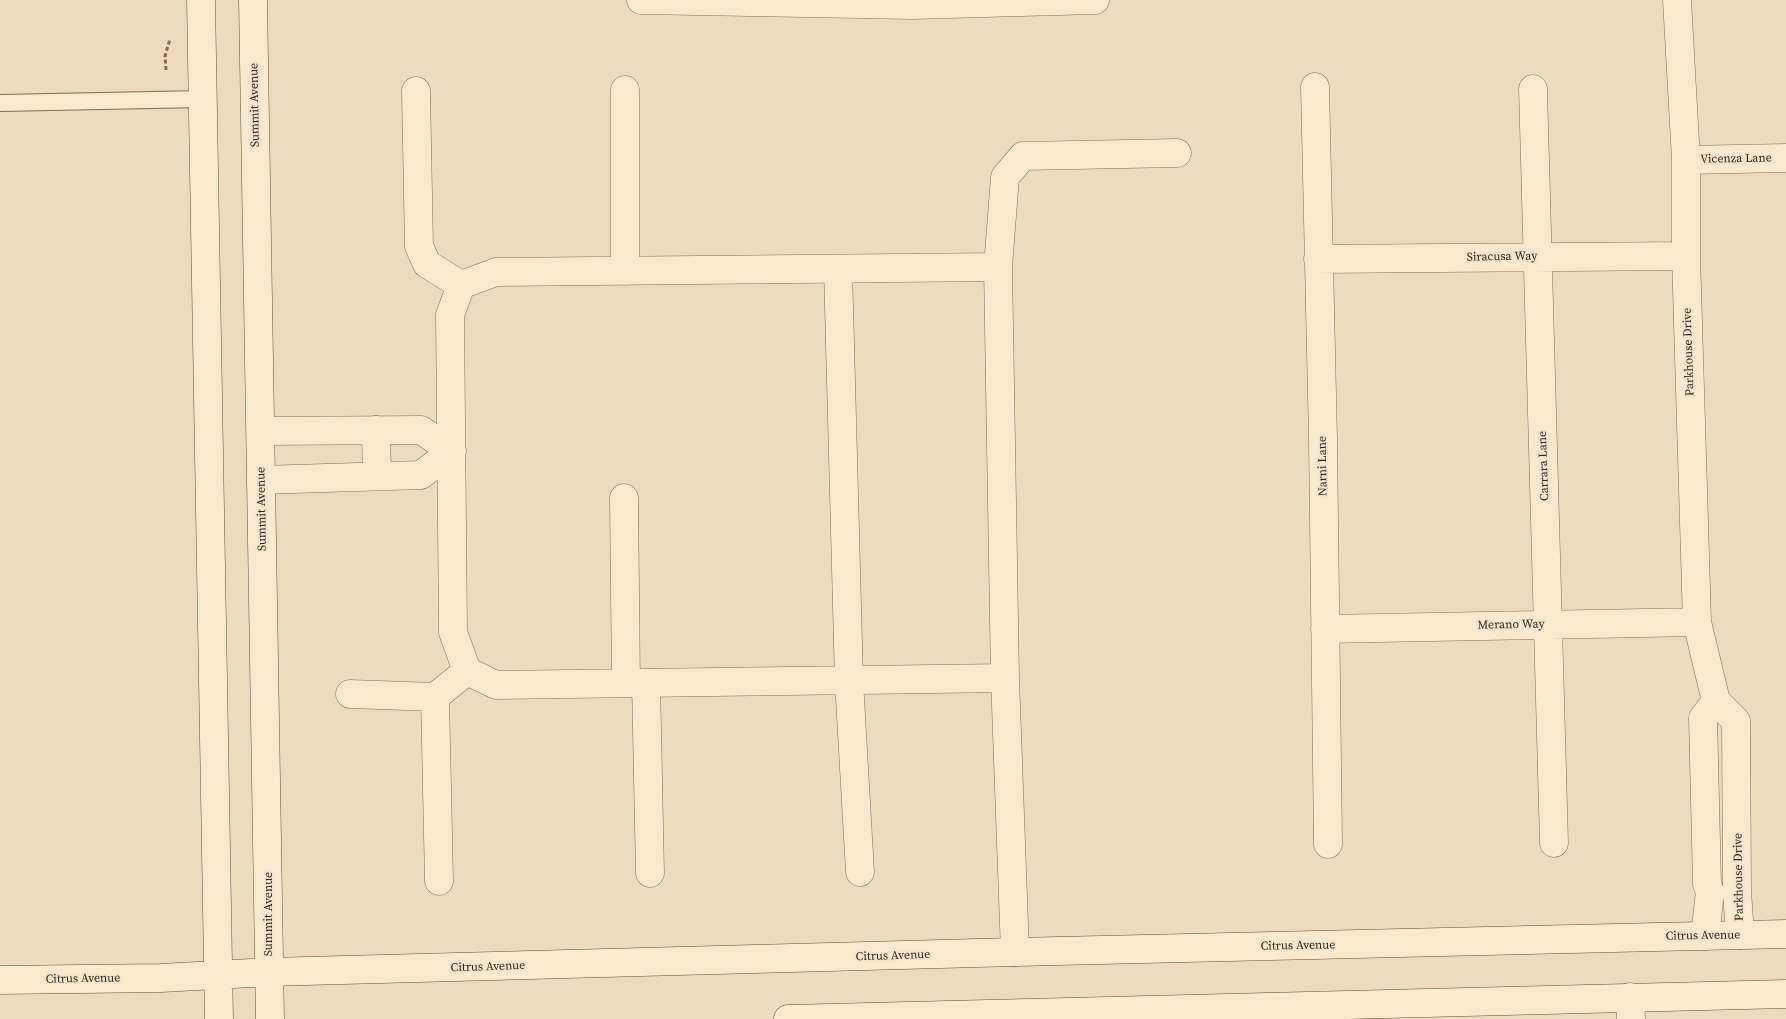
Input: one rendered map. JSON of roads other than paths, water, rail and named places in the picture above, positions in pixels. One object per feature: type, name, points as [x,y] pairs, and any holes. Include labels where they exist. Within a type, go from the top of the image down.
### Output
[{"type":"street","points":[[202,0],[219,1019]]},
{"type":"street","name":"Summit Avenue","points":[[253,0],[270,1019]]},
{"type":"street","points":[[641,0],[751,0],[912,5],[1095,0]]},
{"type":"street","name":"Parkhouse Drive","points":[[1677,0],[1686,160],[1686,256],[1697,622],[1716,701],[1736,721],[1740,935]]},
{"type":"street","name":"Narni Lane","points":[[1315,87],[1323,438],[1328,844]]},
{"type":"street","name":"Carrara Lane","points":[[1534,89],[1554,843]]},
{"type":"street","points":[[625,90],[625,271]]},
{"type":"street","points":[[416,91],[419,246],[427,264],[461,285]]},
{"type":"street","points":[[1015,952],[1005,678],[998,268],[1005,177],[1023,156],[1177,153]]},
{"type":"street","name":"Vicenza Lane","points":[[1686,160],[1786,158]]},
{"type":"street","name":"Siracusa Way","points":[[1318,259],[1686,256]]},
{"type":"street","points":[[838,268],[849,681],[860,872]]},
{"type":"street","points":[[998,268],[496,272],[461,285],[450,315],[454,632],[467,670],[496,685],[1005,678]]},
{"type":"street","points":[[376,430],[377,476]]},
{"type":"street","points":[[261,431],[421,430],[452,451]]},
{"type":"street","points":[[262,480],[421,475],[452,451]]},
{"type":"street","points":[[624,498],[650,873]]},
{"type":"street","name":"Merano Way","points":[[1325,629],[1697,622]]},
{"type":"street","points":[[350,694],[434,697],[467,670]]},
{"type":"street","points":[[434,697],[439,881]]},
{"type":"street","points":[[1705,936],[1710,892],[1708,884],[1703,718],[1716,701]]},
{"type":"street","name":"Parkhouse Drive","points":[[1706,818],[1738,819]]},
{"type":"street","name":"Citrus Avenue","points":[[0,980],[161,978],[269,972],[1786,934]]},
{"type":"street","points":[[788,1019],[1630,1008],[1786,994]]},
{"type":"lane","points":[[0,103],[203,99]]}]
